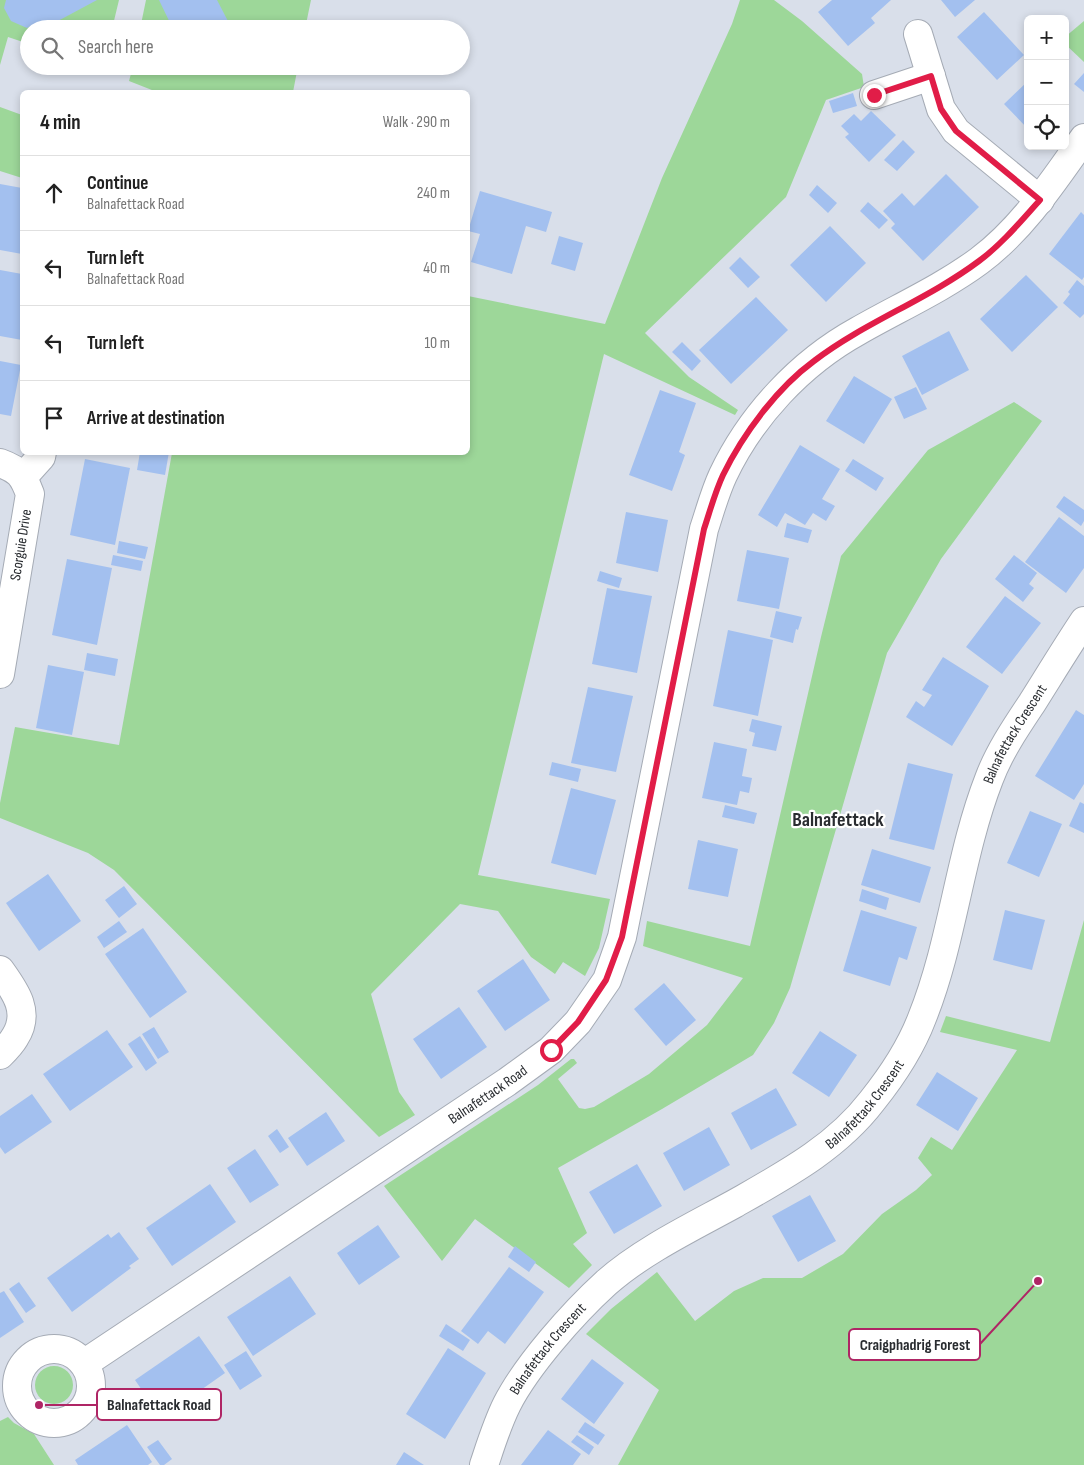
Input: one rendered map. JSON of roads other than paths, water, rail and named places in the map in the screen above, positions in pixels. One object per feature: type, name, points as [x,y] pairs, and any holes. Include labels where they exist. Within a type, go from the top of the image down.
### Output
[{"type":"street","points":[[918,34],[941,109],[956,131],[1040,200]]},
{"type":"street","points":[[874,95],[931,76]]},
{"type":"street","name":"Balnafettack Road","points":[[84,1364],[506,1082],[551,1050],[578,1022],[606,980],[622,937],[704,529],[723,476],[746,433],[775,397],[812,362],[856,332],[942,286],[979,261],[1010,234],[1040,200],[1084,138]]},
{"type":"street","points":[[0,463],[9,466],[23,477],[41,455]]},
{"type":"street","name":"Scorguie Drive","points":[[0,674],[30,494],[23,477]]},
{"type":"street","name":"Balnafettack Crescent","points":[[484,1465],[494,1434],[508,1402],[530,1368],[567,1323],[607,1282],[641,1257],[796,1169],[837,1139],[872,1102],[901,1059],[922,1019],[940,967],[975,823],[990,777],[1011,735],[1084,621]]},
{"type":"street","points":[[0,970],[16,992],[23,1013],[16,1037],[0,1056]]},
{"type":"place","name":"Craigphadrig Forest","points":[[1038,1281]]},
{"type":"place","name":"Balnafettack Road","points":[[39,1405]]},
{"type":"district","name":"Balnafettack","points":[[838,820]]}]
